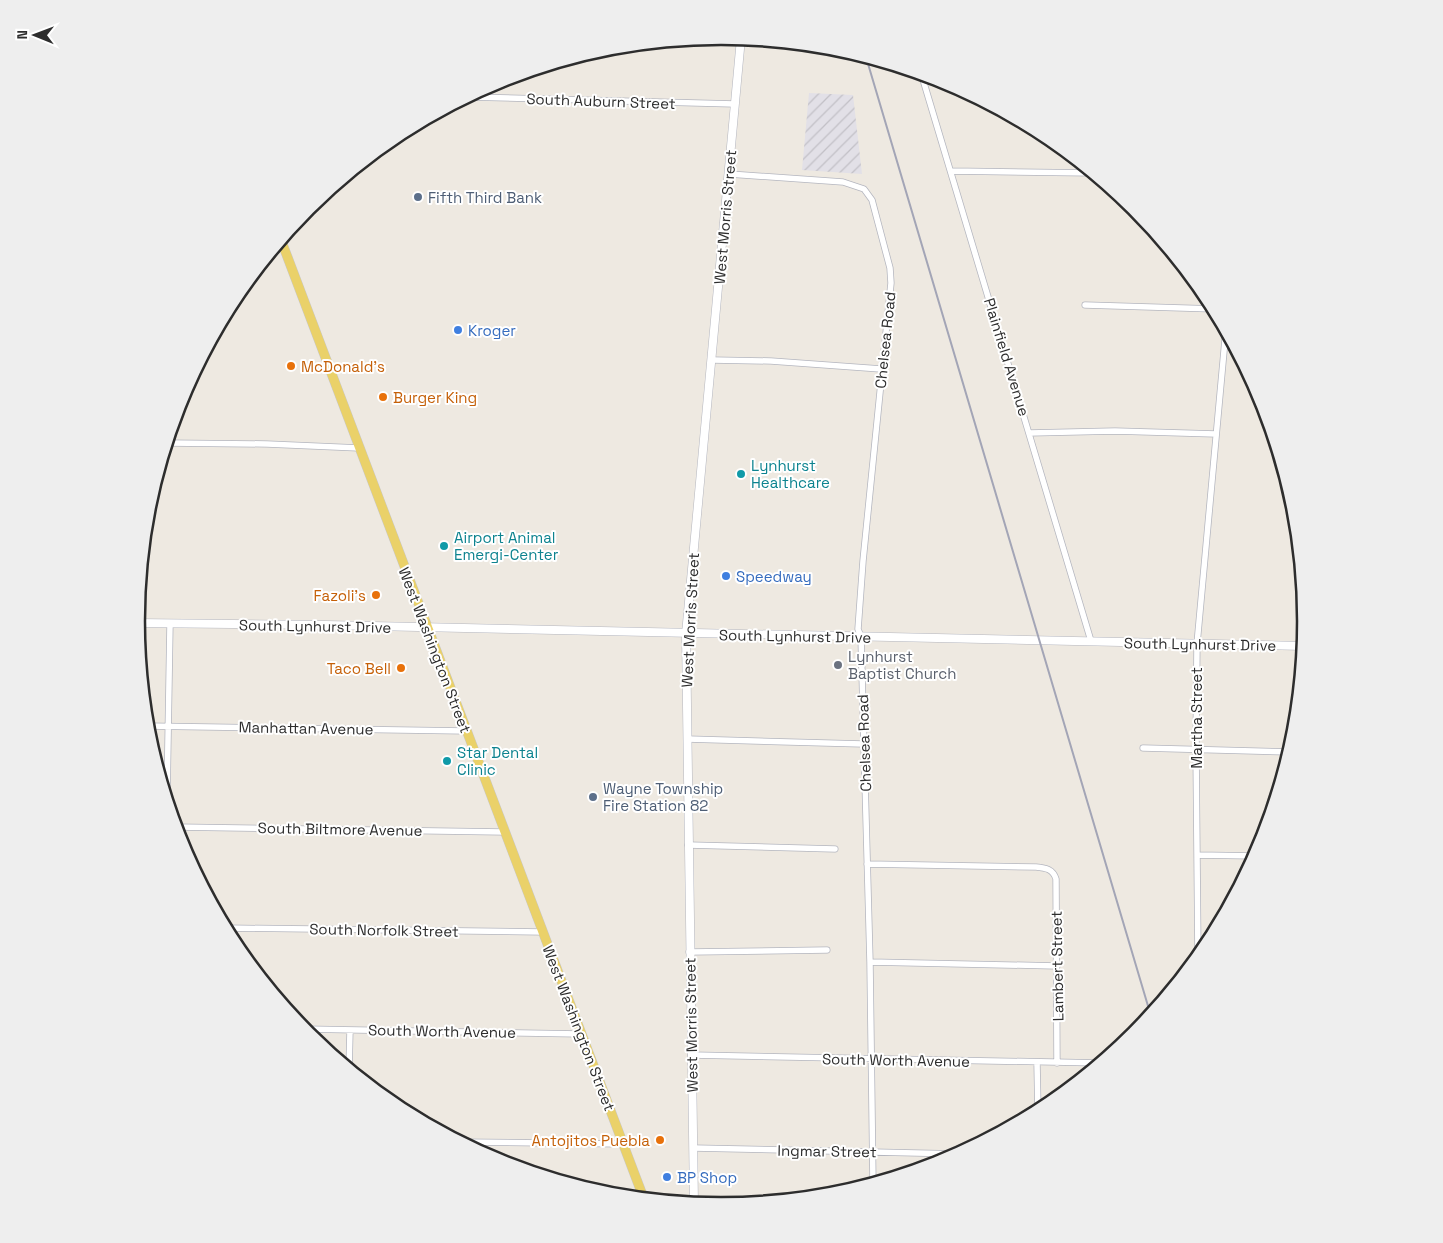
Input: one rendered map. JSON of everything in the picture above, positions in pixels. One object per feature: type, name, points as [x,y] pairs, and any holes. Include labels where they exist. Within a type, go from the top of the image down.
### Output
[{"type":"main road","name":"West Morris Street","points":[[694,1197],[686,634],[740,45]]},
{"type":"main road","name":"West Washington Street","points":[[283,247],[641,1192]]},
{"type":"main road","name":"South Lynhurst Drive","points":[[145,623],[427,627],[1297,646]]},
{"type":"street","name":"Plainfield Avenue","points":[[924,82],[1091,641]]},
{"type":"street","name":"South Auburn Street","points":[[482,97],[735,104]]},
{"type":"street","points":[[951,172],[1083,173]]},
{"type":"street","name":"Chelsea Road","points":[[729,174],[843,182],[864,189],[872,200],[891,276],[858,629],[861,637],[870,962],[873,1177]]},
{"type":"street","points":[[1085,305],[1206,309]]},
{"type":"street","name":"Martha Street","points":[[1198,946],[1197,644],[1225,340]]},
{"type":"street","points":[[712,360],[771,361],[882,369]]},
{"type":"street","points":[[1029,433],[1115,431],[1216,434]]},
{"type":"street","points":[[174,443],[267,444],[359,448]]},
{"type":"street","points":[[167,776],[170,624]]},
{"type":"street","name":"Manhattan Avenue","points":[[155,726],[466,731]]},
{"type":"street","points":[[687,739],[864,744]]},
{"type":"street","points":[[1143,748],[1283,752]]},
{"type":"street","name":"South Biltmore Avenue","points":[[183,827],[504,832]]},
{"type":"street","points":[[688,845],[835,849]]},
{"type":"street","points":[[1197,855],[1248,856]]},
{"type":"street","name":"Lambert Street","points":[[867,864],[1036,867],[1045,868],[1051,872],[1056,879],[1058,1063]]},
{"type":"street","name":"South Norfolk Street","points":[[233,928],[542,932]]},
{"type":"street","points":[[690,952],[827,950]]},
{"type":"street","points":[[870,962],[1057,966]]},
{"type":"street","name":"South Worth Avenue","points":[[314,1029],[581,1034]]},
{"type":"street","points":[[350,1030],[350,1062]]},
{"type":"street","name":"South Worth Avenue","points":[[691,1055],[1092,1063]]},
{"type":"street","points":[[1037,1062],[1038,1104]]},
{"type":"street","points":[[474,1142],[623,1144]]},
{"type":"street","name":"Ingmar Street","points":[[692,1148],[943,1154]]},
{"type":"shaded area","points":[[809,93],[853,95],[862,174],[802,170]]},
{"type":"railway","points":[[868,64],[1149,1008]]},
{"type":"place","name":"Fifth Third Bank","points":[[418,197]]},
{"type":"place","name":"Kroger","points":[[458,330]]},
{"type":"place","name":"McDonald's","points":[[291,366]]},
{"type":"place","name":"Burger King","points":[[383,397]]},
{"type":"place","name":"Lynhurst Healthcare","points":[[741,474]]},
{"type":"place","name":"Airport Animal Emergi-Center","points":[[444,546]]},
{"type":"place","name":"Speedway","points":[[726,576]]},
{"type":"place","name":"Fazoli's","points":[[376,595]]},
{"type":"place","name":"Lynhurst Baptist Church","points":[[838,665]]},
{"type":"place","name":"Taco Bell","points":[[401,668]]},
{"type":"place","name":"Star Dental Clinic","points":[[447,761]]},
{"type":"place","name":"Wayne Township Fire Station 82","points":[[593,797]]},
{"type":"place","name":"Antojitos Puebla","points":[[660,1140]]},
{"type":"place","name":"BP Shop","points":[[667,1177]]}]
